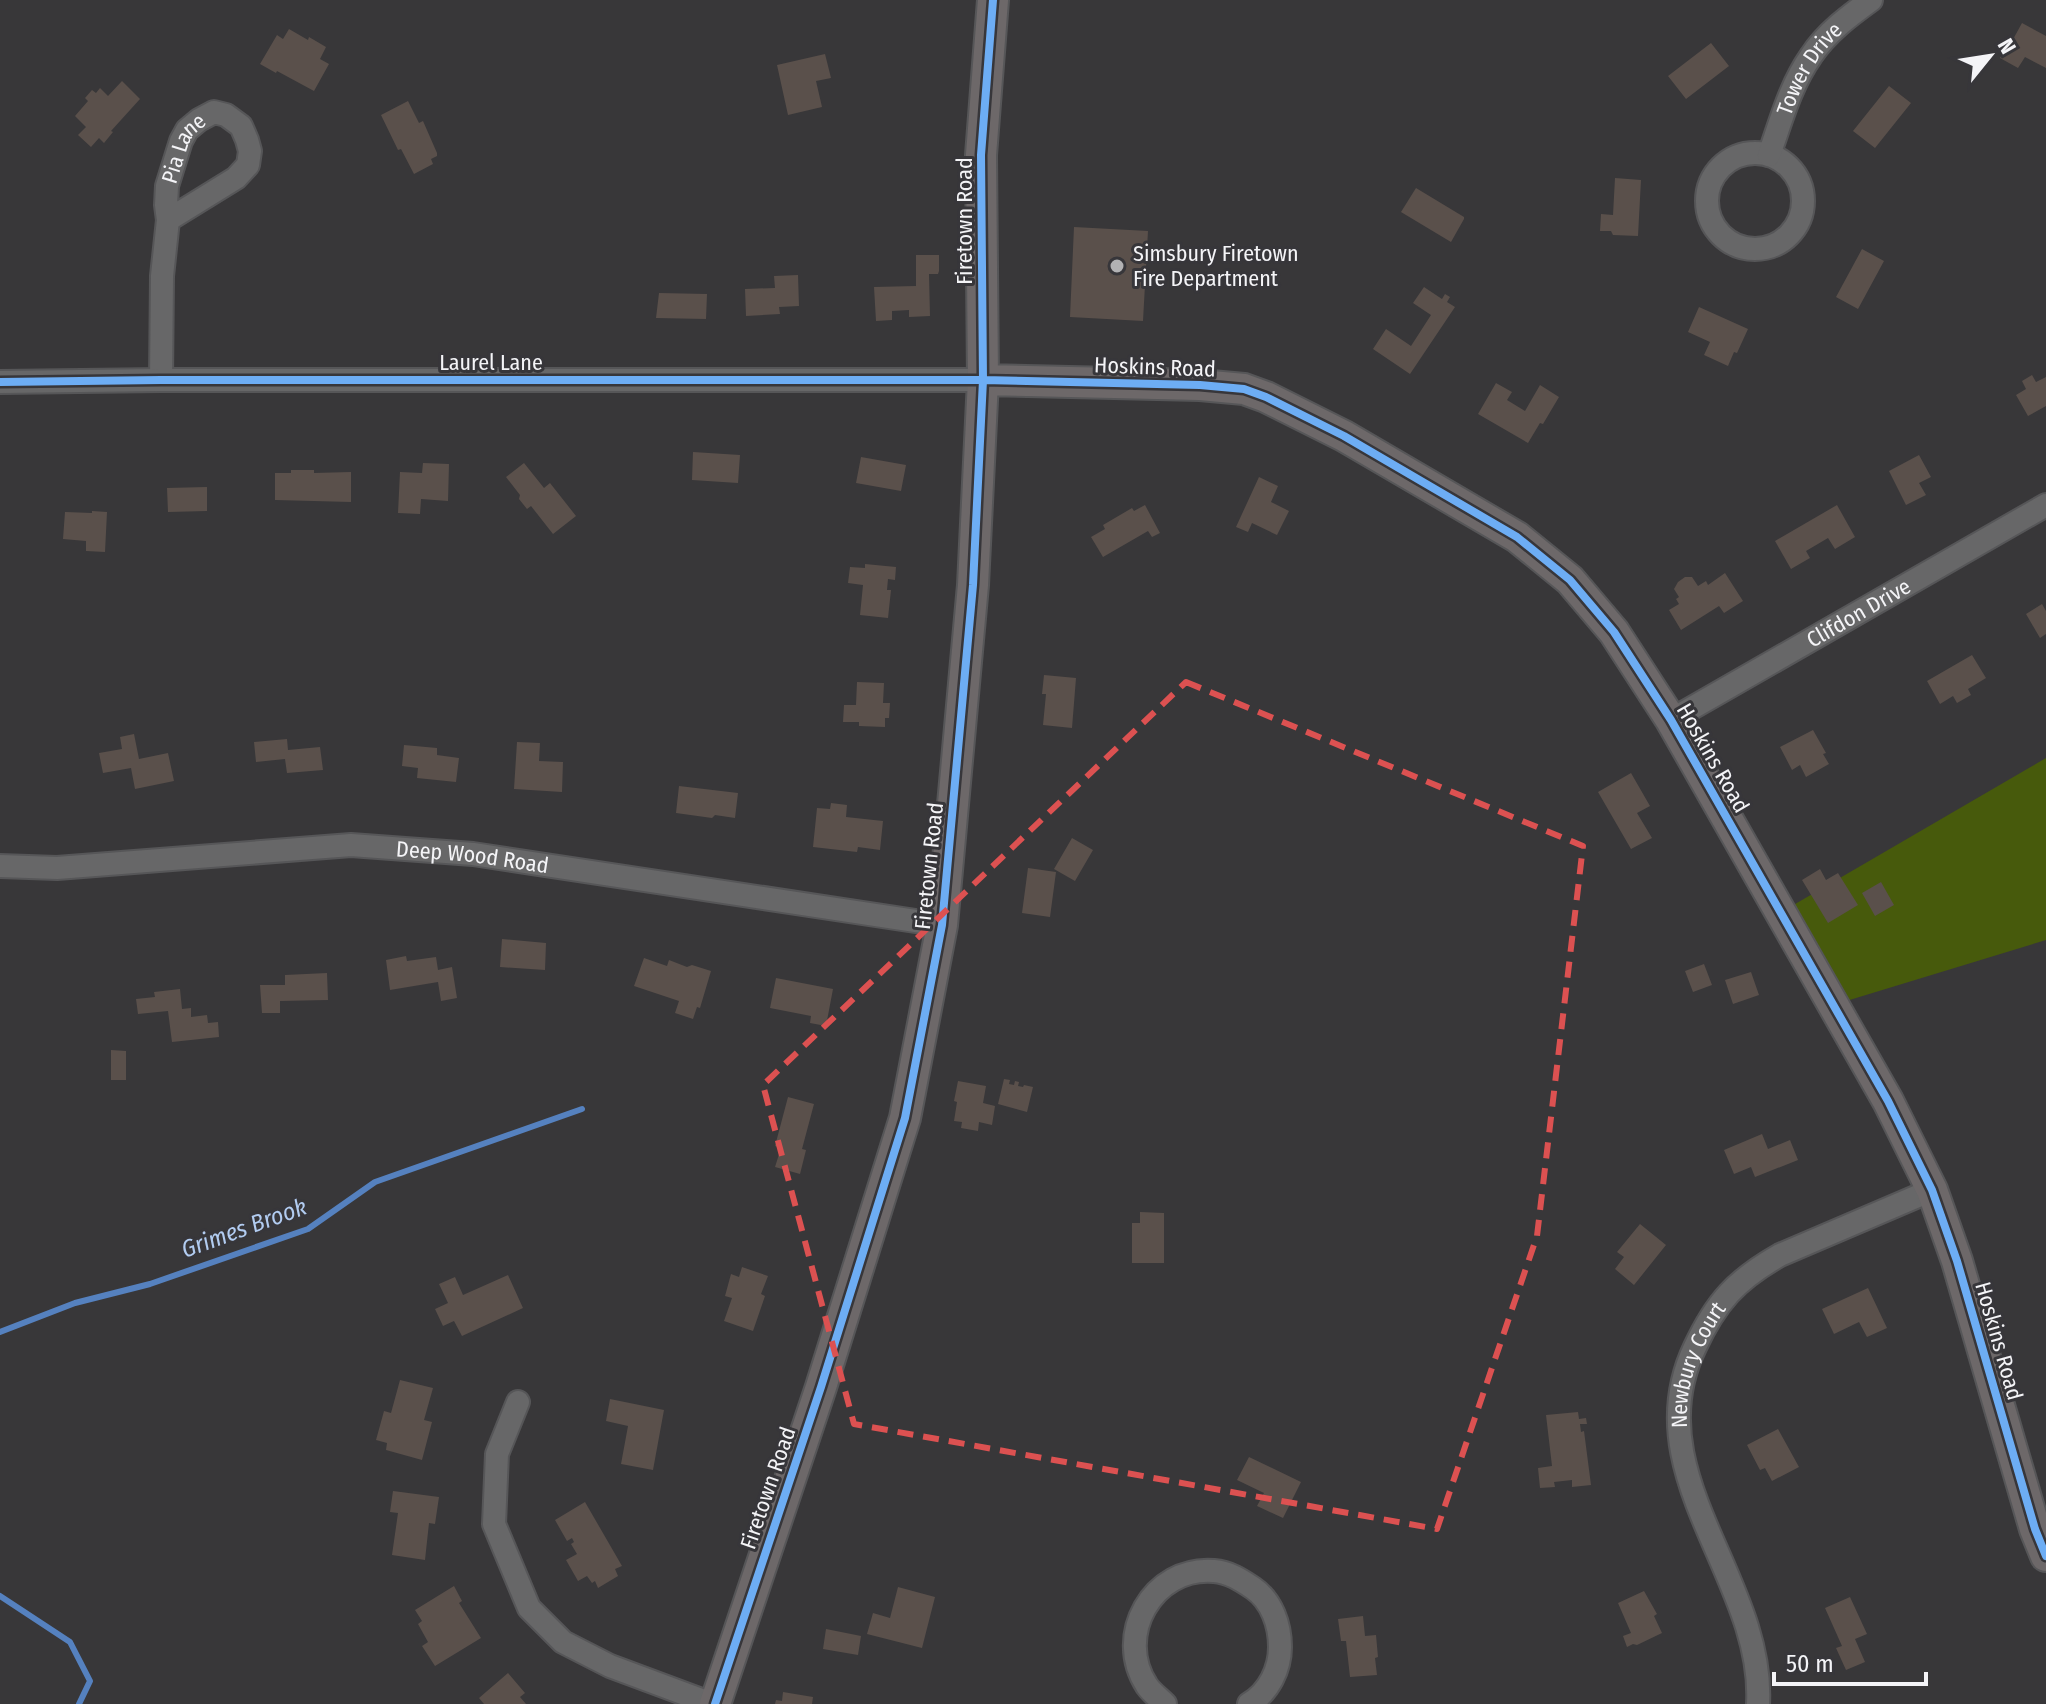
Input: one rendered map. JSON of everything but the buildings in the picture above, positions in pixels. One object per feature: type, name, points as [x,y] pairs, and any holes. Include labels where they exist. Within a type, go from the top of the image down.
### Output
[{"type":"street","name":"Firetown Road","points":[[714,1704],[821,1387],[905,1118],[942,925],[973,585],[983,380],[981,155],[993,0]]},
{"type":"street","name":"Tower Drive","points":[[1769,155],[1794,84],[1812,54],[1844,20],[1871,0]]},
{"type":"street","name":"Pia Lane","points":[[161,380],[167,186],[187,130],[214,112],[226,115],[241,126],[250,151],[248,165],[236,178],[168,220]]},
{"type":"street","points":[[1754,152],[1769,155],[1785,162],[1796,175],[1803,190],[1804,207],[1790,237],[1776,246],[1744,249],[1729,243],[1718,233],[1706,204],[1708,188],[1725,163],[1754,152]]},
{"type":"street","name":"Laurel Lane","points":[[0,382],[983,380]]},
{"type":"street","name":"Hoskins Road","points":[[983,380],[1200,385],[1244,389],[1344,436],[1517,537],[1570,580],[1614,632],[1671,720],[1888,1101],[1932,1190],[1957,1261],[2035,1529],[2046,1556]]},
{"type":"street","name":"Clifdon Drive","points":[[1671,720],[2046,505]]},
{"type":"street","name":"Deep Wood Road","points":[[0,866],[57,868],[351,845],[473,854],[942,925]]},
{"type":"street","name":"Newbury Court","points":[[1758,1704],[1752,1643],[1740,1606],[1689,1485],[1681,1451],[1678,1421],[1680,1391],[1687,1363],[1716,1308],[1733,1287],[1757,1268],[1793,1249],[1932,1190]]},
{"type":"street","points":[[518,1402],[497,1454],[494,1524],[529,1608],[563,1642],[610,1666],[714,1704]]},
{"type":"street","points":[[1165,1704],[1148,1688],[1137,1666],[1134,1642],[1138,1619],[1151,1598],[1169,1582],[1191,1573],[1215,1571],[1238,1578],[1258,1591],[1273,1611],[1280,1634],[1280,1658],[1271,1681],[1249,1704]]},
{"type":"highlighted area","points":[[1186,682],[1583,846],[1537,1236],[1437,1529],[854,1424],[763,1085]]},
{"type":"green space","points":[[2046,758],[2046,940],[1843,1002],[1790,907]]},
{"type":"waterway","name":"Grimes Brook","points":[[0,1332],[75,1303],[150,1284],[308,1229],[375,1182],[582,1109]]},
{"type":"waterway","points":[[0,1596],[70,1642],[90,1681],[79,1704]]},
{"type":"cycle path","points":[[715,1704],[821,1387],[905,1118],[942,925],[973,585],[983,380],[981,155],[993,0]]},
{"type":"cycle path","points":[[0,382],[983,380],[1200,385],[1244,389],[1344,436],[1517,537],[1570,580],[1614,632],[1671,720],[1888,1101],[1932,1190],[1957,1261],[2035,1529],[2046,1556]]},
{"type":"place","name":"Simsbury Firetown Fire Department","points":[[1117,266]]}]
